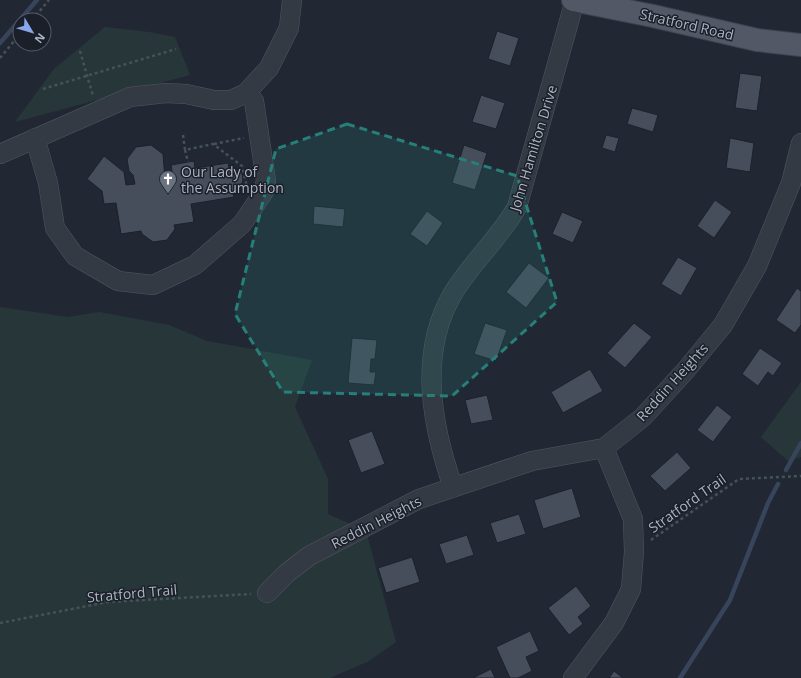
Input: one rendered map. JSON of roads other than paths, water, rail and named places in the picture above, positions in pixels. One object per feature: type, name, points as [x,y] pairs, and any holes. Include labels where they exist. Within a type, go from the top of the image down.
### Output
[{"type":"main road","name":"Stratford Road","points":[[574,0],[653,16],[757,40],[801,45]]},
{"type":"street","points":[[0,154],[130,97],[186,94],[214,100],[230,100],[246,93],[269,68],[288,28],[292,0]]},
{"type":"street","name":"John Hamilton Drive","points":[[453,487],[433,412],[431,366],[440,319],[452,294],[507,225],[517,207],[574,0]]},
{"type":"street","points":[[35,138],[48,183],[55,228],[75,256],[118,281],[153,285],[195,266],[242,224],[263,193],[266,181],[254,101],[246,93]]},
{"type":"street","name":"Reddin Heights","points":[[268,594],[287,573],[309,556],[419,500],[532,461],[604,448],[643,417],[686,370],[723,325],[757,266],[778,219],[791,183],[801,143]]},
{"type":"street","points":[[572,678],[614,623],[631,589],[634,552],[633,519],[604,448]]},
{"type":"waterway","points":[[0,43],[37,0]]},
{"type":"waterway","points":[[786,470],[801,443]]},
{"type":"waterway","points":[[680,678],[730,600],[768,503],[778,484]]},
{"type":"place","name":"Our Lady of the Assumption","points":[[168,194]]}]
